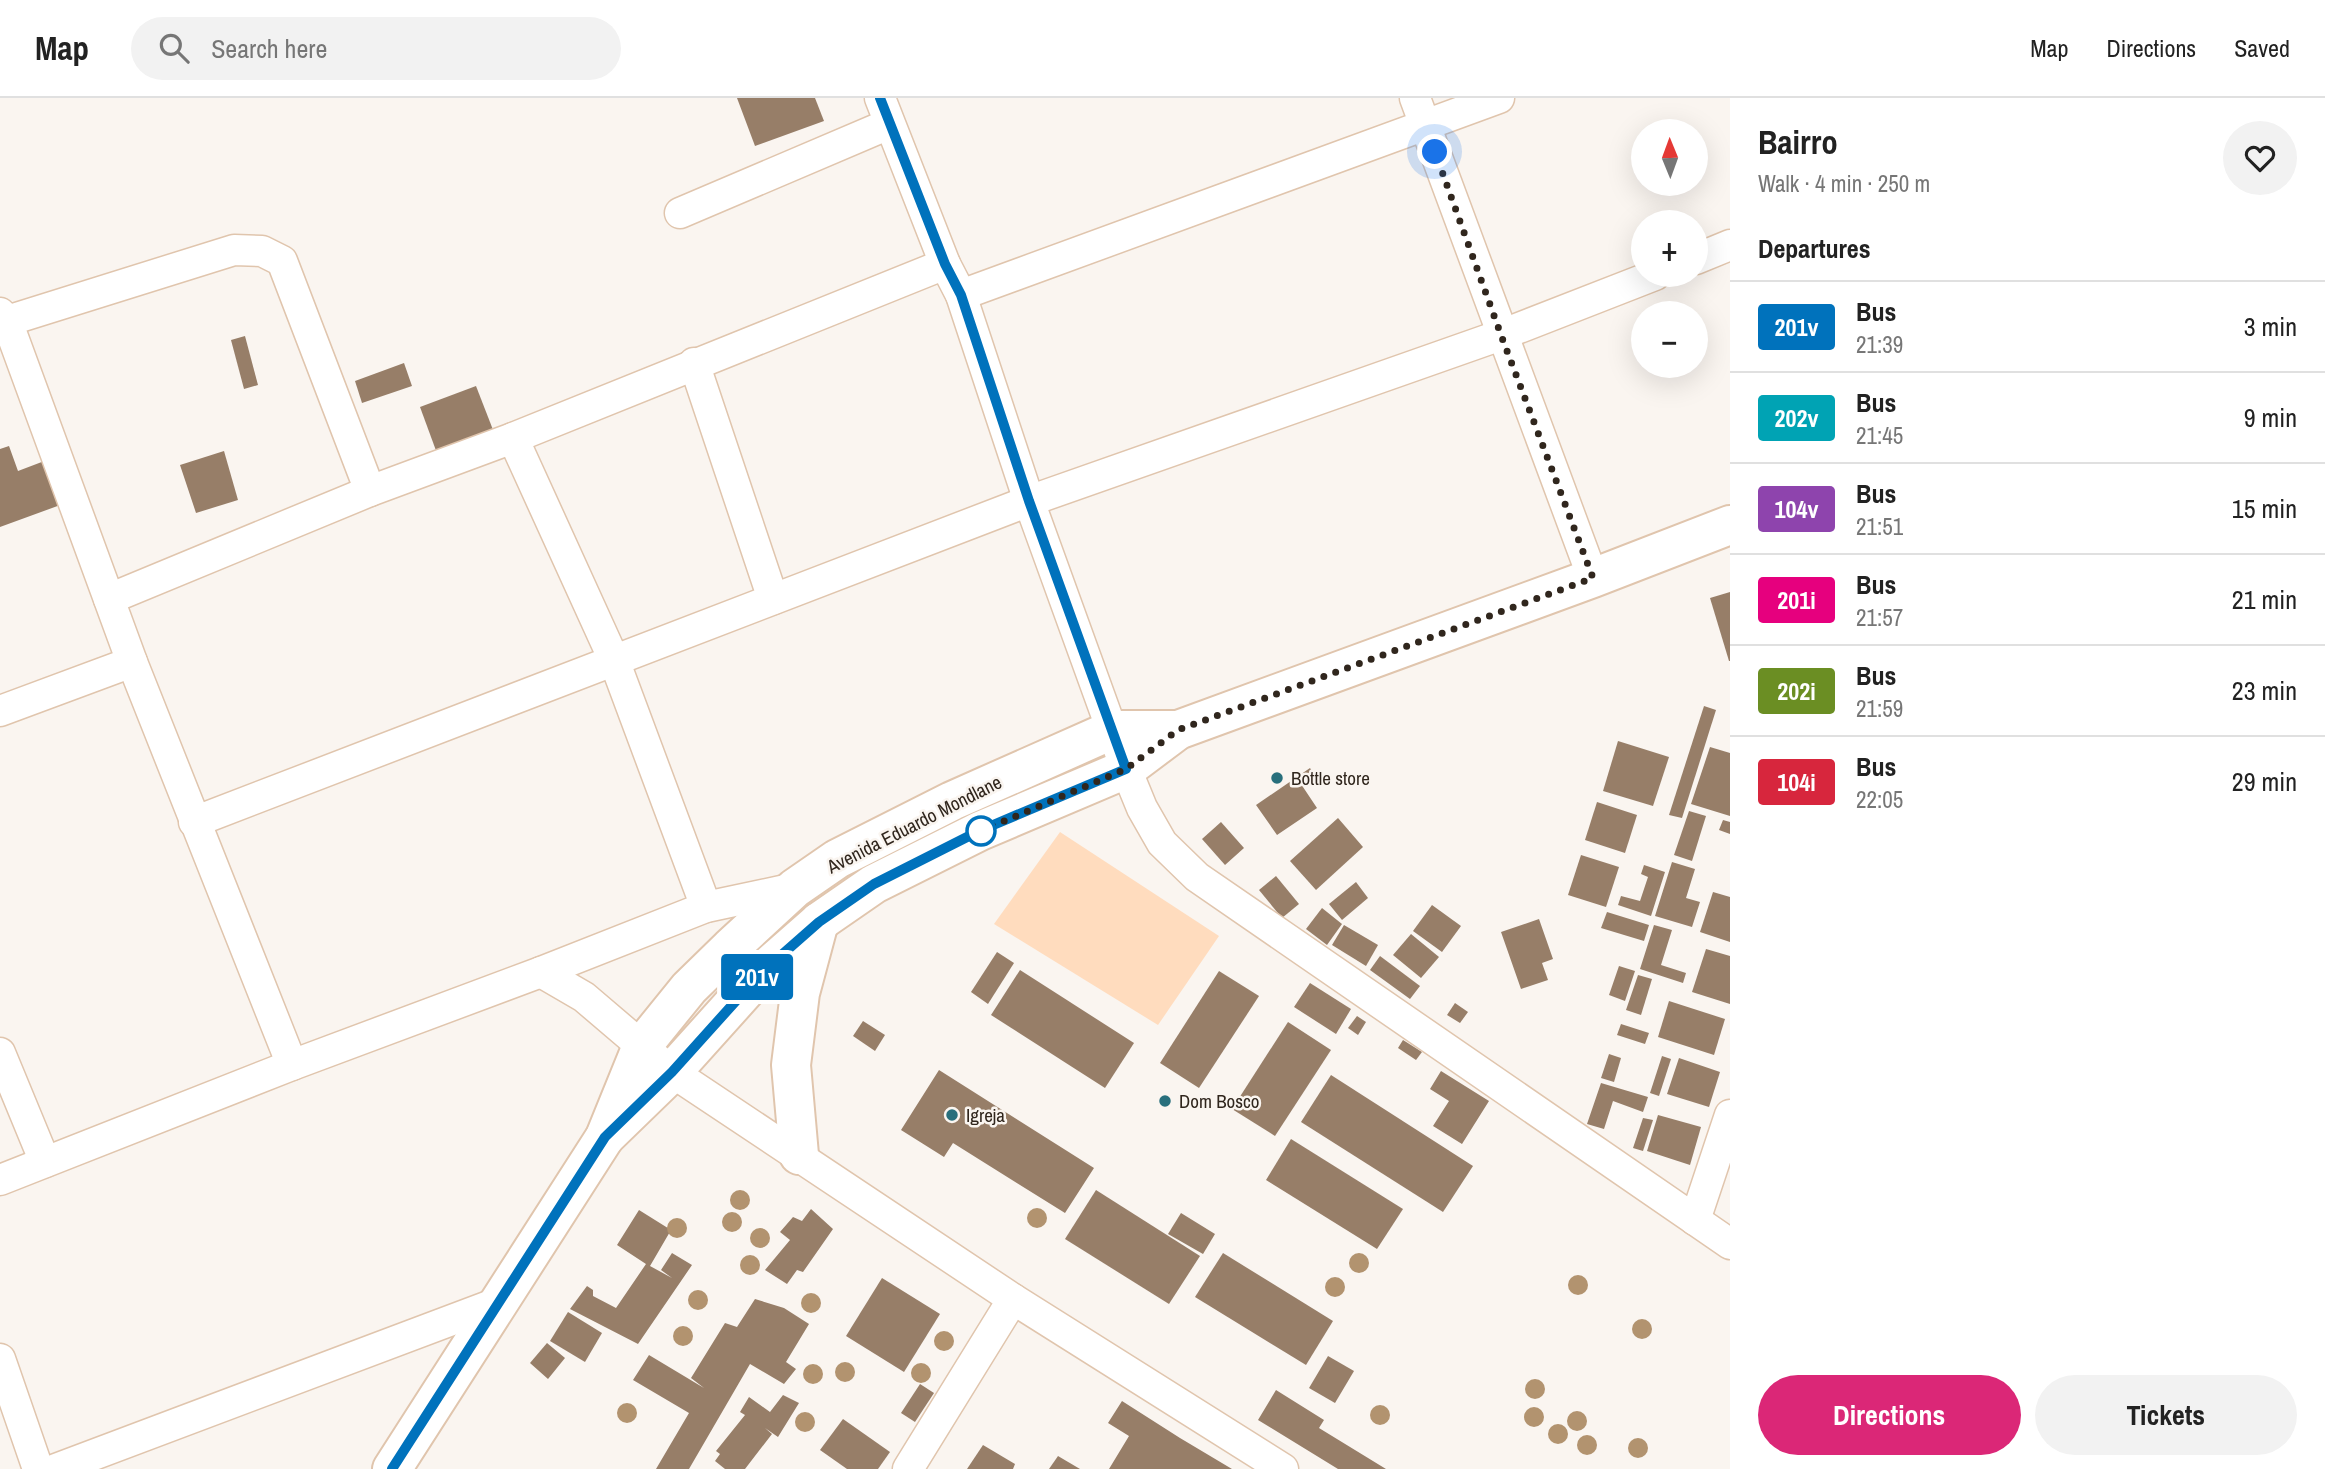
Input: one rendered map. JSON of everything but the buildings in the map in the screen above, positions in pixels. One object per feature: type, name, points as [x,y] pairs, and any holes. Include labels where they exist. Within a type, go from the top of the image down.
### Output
[{"type":"main road","name":"Avenida Eduardo Mondlane","points":[[605,1137],[672,1072],[761,973],[819,922],[874,884],[979,831],[1126,769],[1178,730],[1730,525]]},
{"type":"main road","name":"Avenida Eduardo Mondlane","points":[[392,1469],[605,1137],[642,1046],[689,988],[795,888],[837,859],[952,801],[1112,730],[1178,730]]},
{"type":"main road","points":[[799,1155],[791,1065],[800,993],[819,922]]},
{"type":"street","points":[[1415,98],[1593,578]]},
{"type":"street","points":[[961,295],[1499,98]]},
{"type":"street","points":[[680,213],[884,111],[945,264],[961,295],[1029,501],[1126,769],[1142,808],[1162,843],[1196,877],[1730,1244]]},
{"type":"street","points":[[1708,254],[1730,246]]},
{"type":"street","points":[[292,1065],[132,662],[3,317],[234,250],[262,251],[282,261],[370,491]]},
{"type":"street","points":[[109,599],[370,491],[513,438],[945,264]]},
{"type":"street","points":[[194,822],[1029,501],[1501,335],[1631,284]]},
{"type":"street","points":[[694,363],[773,599]]},
{"type":"street","points":[[513,438],[614,660],[706,907]]},
{"type":"street","points":[[0,711],[132,662]]},
{"type":"street","points":[[0,1180],[706,907],[795,888]]},
{"type":"street","points":[[541,972],[584,997],[672,1072],[1013,1299],[1283,1469]]},
{"type":"street","points":[[0,1053],[46,1162]]},
{"type":"street","points":[[1695,1220],[1730,1115]]},
{"type":"street","points":[[908,1469],[1013,1299]]},
{"type":"street","points":[[56,1469],[497,1303]]},
{"type":"street","points":[[0,1359],[38,1469]]},
{"type":"shaded area","points":[[1060,832],[1219,936],[1158,1025],[994,924]]},
{"type":"bus line","name":"201v","points":[[392,1469],[605,1137],[672,1072],[761,973],[819,922],[874,884],[979,831],[1126,769],[1029,501],[961,295],[945,264],[880,98]]},
{"type":"place","name":"Bottle store","points":[[1277,778]]},
{"type":"place","name":"Dom Bosco","points":[[1165,1101]]},
{"type":"place","name":"Igreja","points":[[952,1115]]},
{"type":"route","points":[[981,831],[1126,769],[1178,730],[1593,578],[1435,152]]}]
